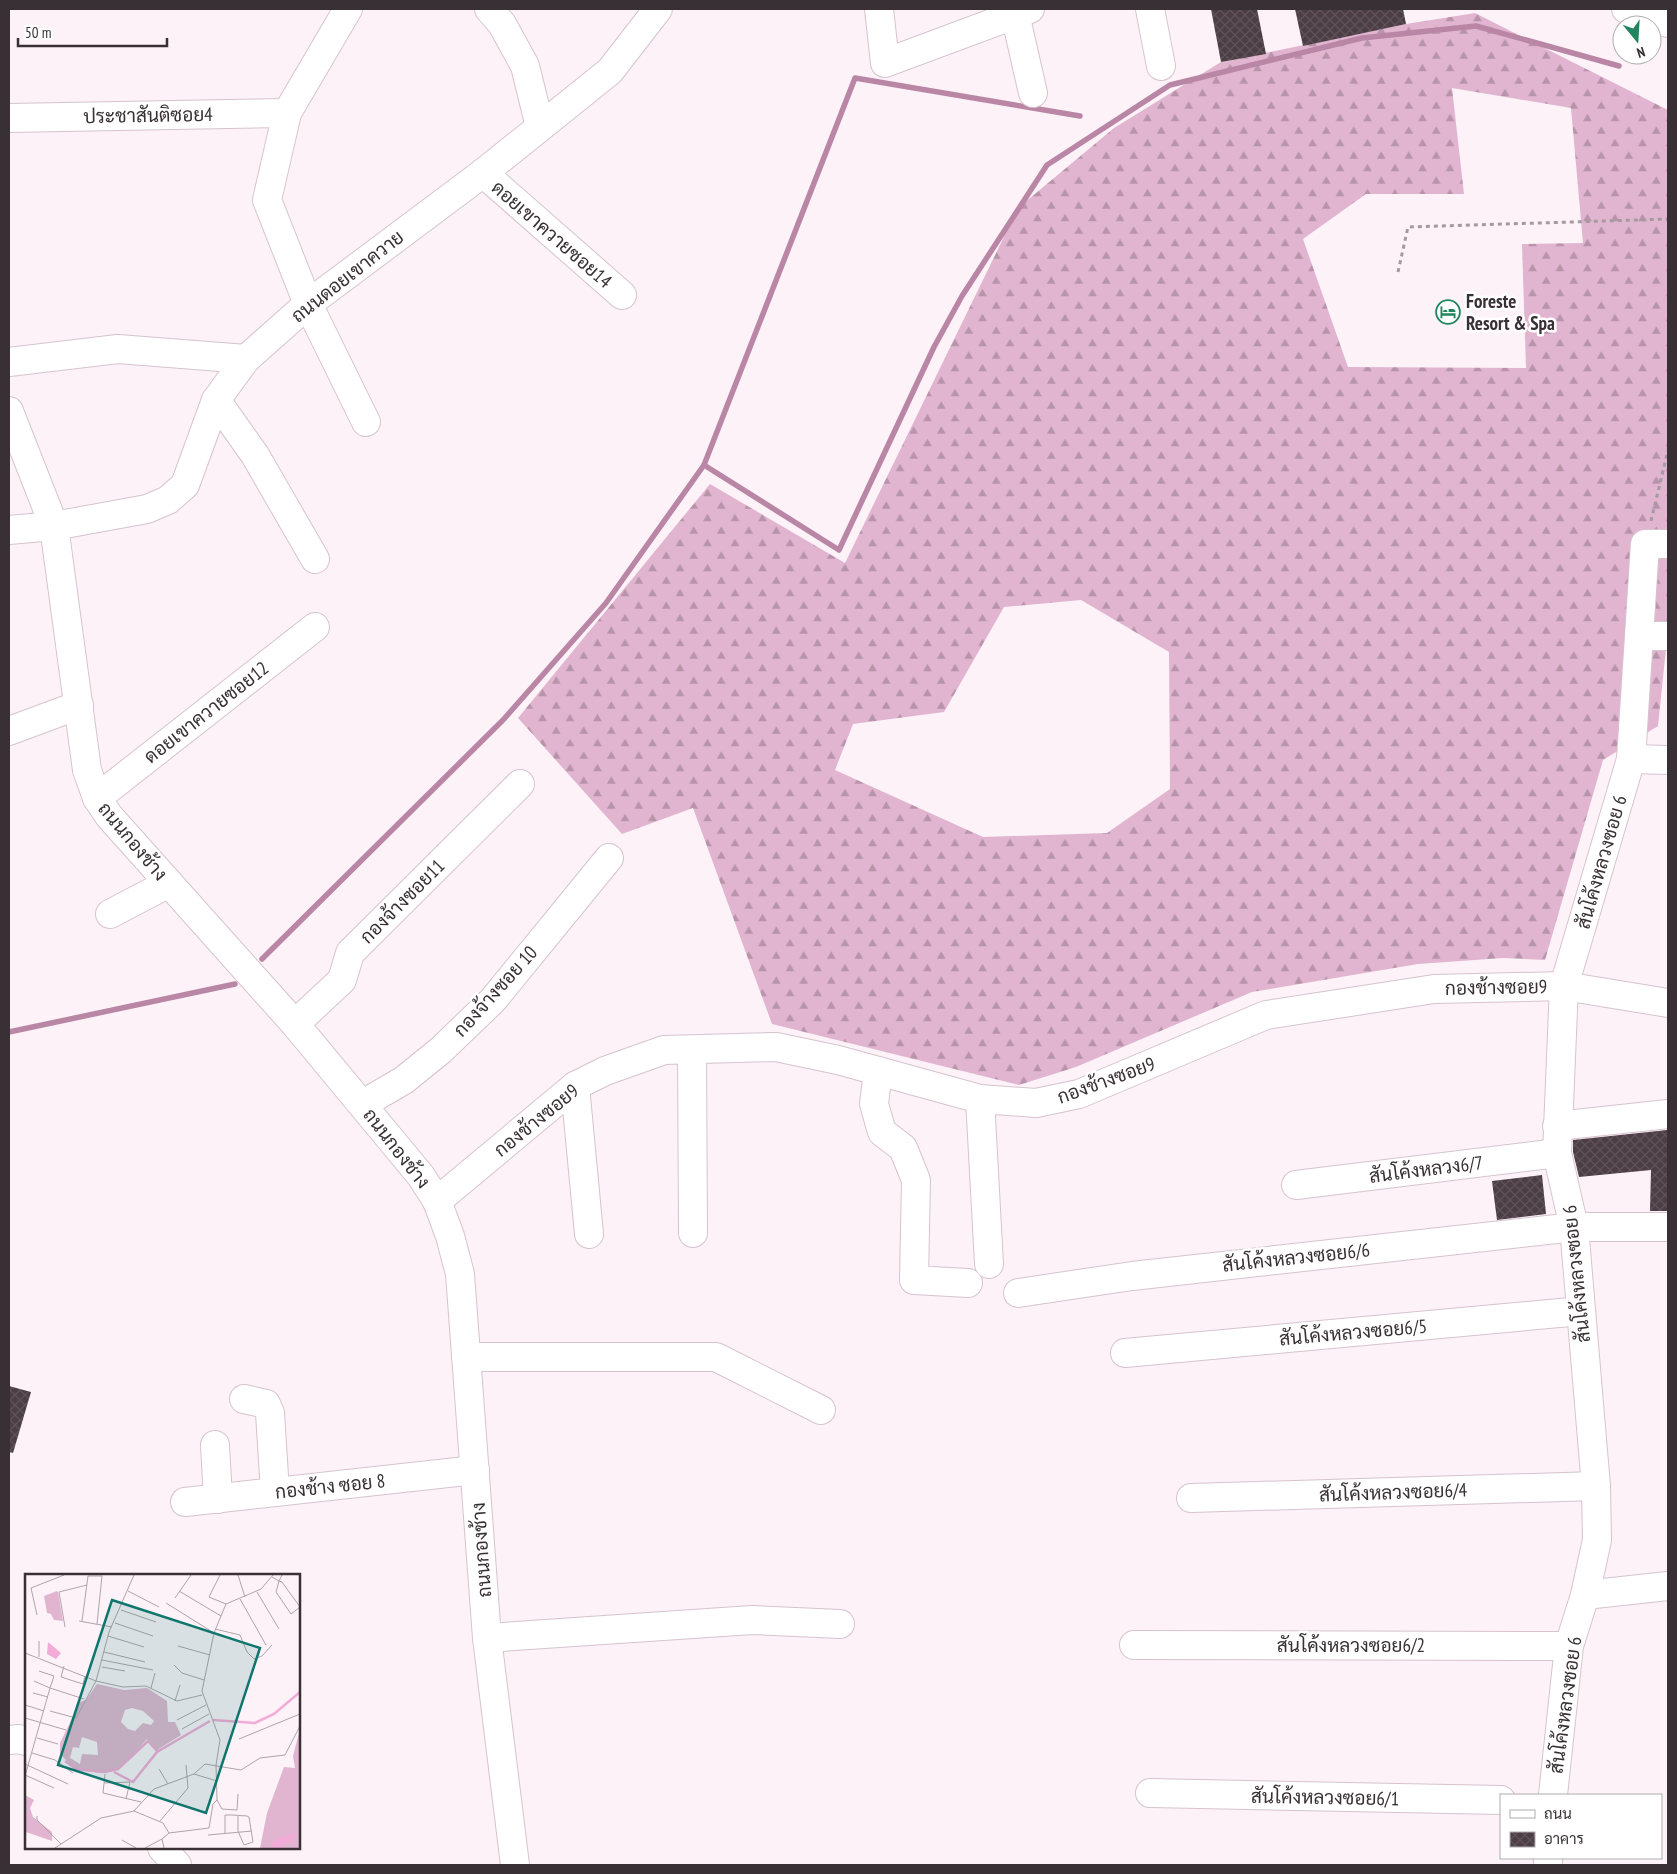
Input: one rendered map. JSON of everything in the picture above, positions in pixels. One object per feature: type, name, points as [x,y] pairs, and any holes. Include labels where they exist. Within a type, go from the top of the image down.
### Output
[{"type":"street","points":[[348,9],[287,113],[267,200],[308,304],[366,422]]},
{"type":"street","points":[[489,9],[502,24],[525,66],[540,127]]},
{"type":"street","name":"ถนนดอยเขาควาย","points":[[9,530],[54,526],[147,509],[168,500],[185,485],[216,400],[246,359],[308,304],[483,173],[610,71],[658,9]]},
{"type":"street","points":[[879,9],[885,63],[1022,12],[1033,93]]},
{"type":"street","points":[[1150,9],[1161,66]]},
{"type":"street","points":[[1626,9],[1668,23]]},
{"type":"street","name":"ประชาสันติซอย4","points":[[9,118],[287,113]]},
{"type":"street","name":"ดอยเขาควายซอย14","points":[[483,173],[622,295]]},
{"type":"street","points":[[9,362],[118,348],[246,359]]},
{"type":"street","points":[[216,400],[255,455],[315,559]]},
{"type":"street","name":"ถนนกองช้าง","points":[[9,411],[54,526],[88,770],[98,798],[109,816],[295,1024],[421,1176],[437,1201],[450,1236],[460,1274],[487,1638],[516,1865]]},
{"type":"street","name":"สันโค้งหลวงซอย 6","points":[[1553,1794],[1569,1646],[1585,1595],[1597,1540],[1596,1486],[1574,1226],[1557,1153],[1564,986],[1630,759],[1639,636],[1657,544]]},
{"type":"street","name":"ดอยเขาควายซอย12","points":[[98,798],[315,627]]},
{"type":"street","points":[[1639,636],[1668,636]]},
{"type":"street","points":[[9,731],[79,705]]},
{"type":"street","points":[[1630,759],[1668,760]]},
{"type":"street","name":"กองจ้างซอย11","points":[[295,1024],[342,980],[350,953],[520,784]]},
{"type":"street","name":"กองจ้างซอย 10","points":[[363,1104],[404,1080],[441,1050],[493,1000],[609,858]]},
{"type":"street","points":[[110,914],[169,883]]},
{"type":"street","name":"กองช้างซอย9","points":[[437,1201],[575,1086],[605,1071],[664,1050],[776,1047],[838,1060],[980,1099],[1036,1103],[1079,1094],[1266,1015],[1434,988],[1564,986],[1668,1003]]},
{"type":"street","points":[[692,1050],[693,1233]]},
{"type":"street","points":[[878,1071],[874,1104],[882,1132],[903,1148],[916,1180],[914,1280],[968,1283]]},
{"type":"street","points":[[575,1086],[589,1234]]},
{"type":"street","points":[[980,1099],[989,1264]]},
{"type":"street","points":[[1558,1126],[1668,1114]]},
{"type":"street","name":"สันโค้งหลวง6/7","points":[[1296,1185],[1557,1153]]},
{"type":"street","name":"สันโค้งหลวงซอย6/6","points":[[1018,1293],[1132,1276],[1574,1226],[1668,1227]]},
{"type":"street","name":"สันโค้งหลวงซอย6/5","points":[[1125,1353],[1581,1310]]},
{"type":"street","points":[[466,1357],[716,1357],[821,1410]]},
{"type":"street","points":[[244,1399],[266,1404],[270,1413],[274,1492]]},
{"type":"street","points":[[215,1445],[218,1499]]},
{"type":"street","name":"กองช้าง ซอย 8","points":[[185,1502],[475,1470]]},
{"type":"street","name":"สันโค้งหลวงซอย6/4","points":[[1191,1498],[1596,1486]]},
{"type":"street","points":[[1585,1595],[1668,1586]]},
{"type":"street","points":[[487,1638],[752,1620],[840,1624]]},
{"type":"street","name":"สันโค้งหลวงซอย6/2","points":[[1134,1645],[1569,1646]]},
{"type":"street","points":[[9,1740],[25,1740]]},
{"type":"street","name":"สันโค้งหลวงซอย6/1","points":[[1150,1793],[1500,1800]]},
{"type":"street","points":[[163,1849],[177,1865]]},
{"type":"path","points":[[1398,272],[1408,227],[1668,220]]},
{"type":"path","points":[[1657,544],[1668,450]]},
{"type":"green space","points":[[1475,13],[1668,110],[1668,629],[1658,726],[1603,760],[1545,960],[1503,958],[1418,964],[1252,992],[1076,1067],[1019,1085],[772,1024],[693,808],[622,834],[518,718],[710,484],[845,563],[1018,208],[1114,128],[1221,62],[1406,24]],"holes":[[[1452,88],[1571,108],[1583,243],[1522,244],[1526,368],[1348,367],[1303,239],[1366,194],[1464,194]],[[1081,600],[1169,652],[1170,789],[1107,833],[983,837],[835,770],[853,724],[944,712],[1004,607]]]},
{"type":"building","points":[[1211,9],[1257,9],[1266,54],[1221,62]]},
{"type":"building","points":[[1295,9],[1403,9],[1406,24],[1303,46]]},
{"type":"building","points":[[1667,1130],[1668,1211],[1650,1211],[1651,1170],[1579,1177],[1573,1152],[1573,1140]]},
{"type":"building","points":[[1542,1175],[1546,1214],[1497,1220],[1492,1181]]},
{"type":"building","points":[[9,1386],[31,1392],[13,1453],[9,1452]]},
{"type":"waterway","points":[[704,465],[839,550],[934,347],[962,296],[1047,165],[1170,85],[1362,38],[1476,26],[1619,66]]},
{"type":"waterway","points":[[262,959],[503,720],[606,603],[704,465],[855,78],[1080,116]]},
{"type":"waterway","points":[[9,1032],[235,984]]},
{"type":"place","name":"Foreste Resort & Spa","points":[[1448,312]]}]
